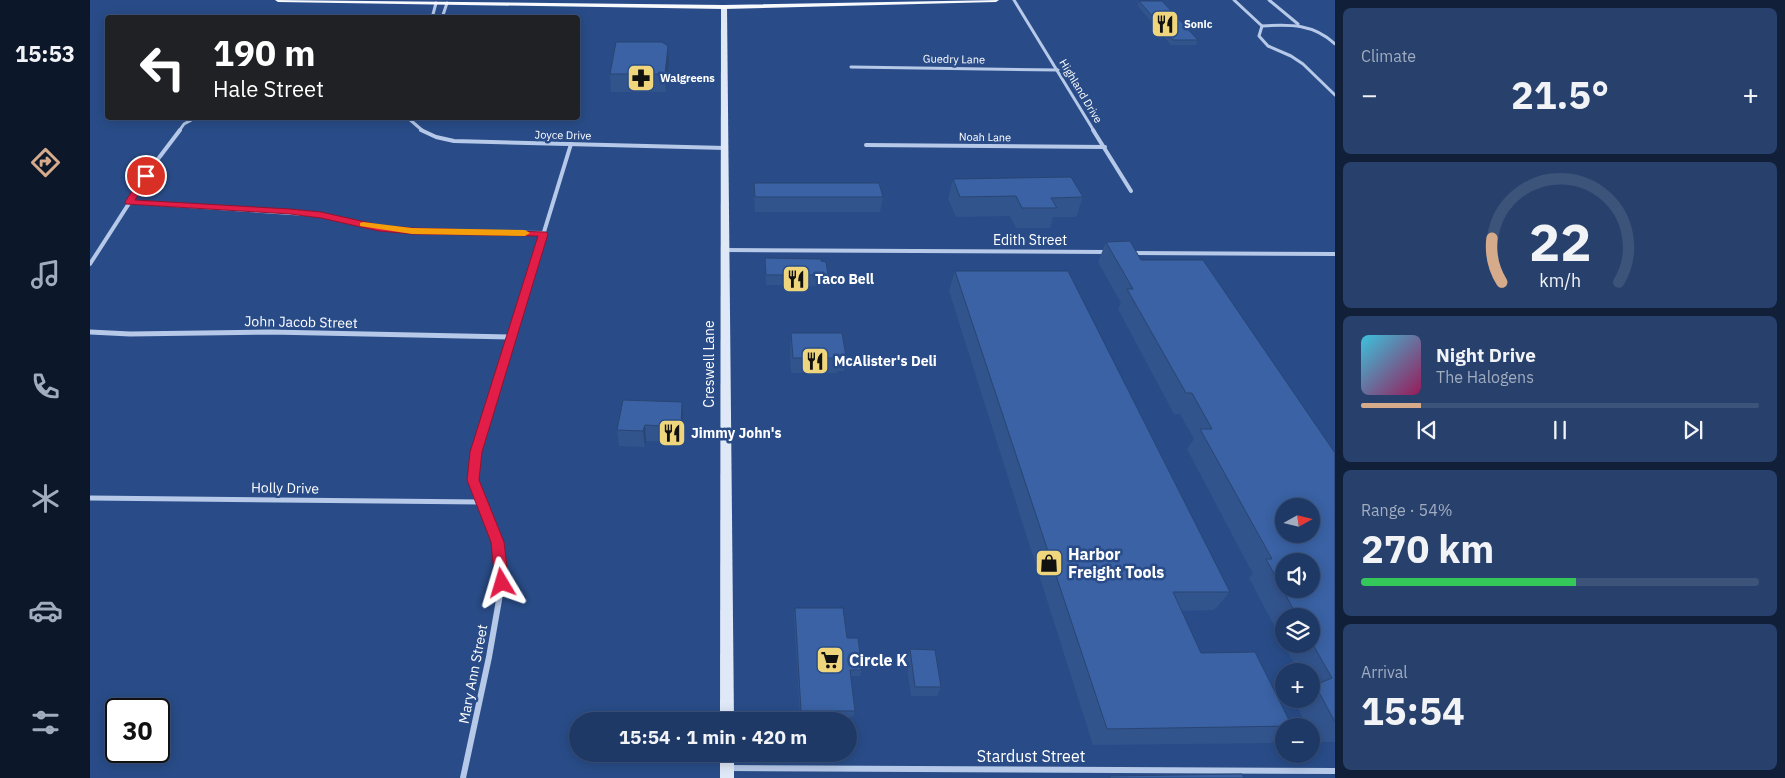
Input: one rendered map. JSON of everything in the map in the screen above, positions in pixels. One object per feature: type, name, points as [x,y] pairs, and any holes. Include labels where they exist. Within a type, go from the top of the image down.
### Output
[{"type":"main road","points":[[278,0],[724,7],[996,0]]},
{"type":"main road","name":"Creswell Lane","points":[[724,7],[727,712]]},
{"type":"street","name":"Highland Drive","points":[[1014,0],[1131,192]]},
{"type":"street","points":[[1234,0],[1262,26],[1298,24]]},
{"type":"street","points":[[1269,0],[1291,20],[1321,33],[1335,44]]},
{"type":"street","points":[[433,15],[436,3]]},
{"type":"street","points":[[443,15],[447,3]]},
{"type":"street","points":[[1262,26],[1259,36],[1261,41],[1300,62],[1335,95]]},
{"type":"street","name":"Guedry Lane","points":[[850,67],[1058,70]]},
{"type":"street","points":[[90,264],[129,202],[172,140],[184,124],[191,120]]},
{"type":"street","name":"Joyce Drive","points":[[415,120],[420,129],[438,139],[468,142],[725,148]]},
{"type":"street","name":"Mary Ann Street","points":[[463,778],[489,657],[502,583],[498,542],[473,480],[476,452],[556,186],[571,144]]},
{"type":"street","name":"Noah Lane","points":[[866,145],[1105,148]]},
{"type":"street","points":[[129,202],[298,212],[321,215],[379,228],[412,231],[543,234]]},
{"type":"street","name":"Edith Street","points":[[725,250],[1113,252]]},
{"type":"street","points":[[1123,253],[1333,254],[1335,259]]},
{"type":"street","name":"John Jacob Street","points":[[90,332],[130,334],[270,332],[511,337]]},
{"type":"street","name":"Holly Drive","points":[[90,498],[481,502]]},
{"type":"street","name":"Stardust Street","points":[[727,766],[853,770],[1335,771]]},
{"type":"building","points":[[1139,1],[1162,1],[1198,40],[1173,40]]},
{"type":"building","points":[[616,42],[662,42],[668,46],[665,74],[610,74]]},
{"type":"building","points":[[1071,177],[1083,197],[1051,198],[1057,208],[1022,208],[1016,196],[960,197],[953,179]]},
{"type":"building","points":[[754,183],[879,183],[883,197],[755,197]]},
{"type":"building","points":[[1130,241],[1141,260],[1203,260],[1335,453],[1335,722],[1320,694],[1320,683],[1332,678],[1318,653],[1320,653],[1320,608],[1293,608],[1287,598],[1320,598],[1320,553],[1275,553],[1275,576],[1266,559],[1272,559],[1200,429],[1212,429],[1192,393],[1186,393],[1127,289],[1133,289],[1106,242]]},
{"type":"building","points":[[765,258],[821,259],[821,261],[826,262],[828,275],[766,275]]},
{"type":"building","points":[[955,271],[1068,271],[1230,592],[1173,592],[1201,653],[1255,652],[1275,692],[1275,708],[1283,708],[1288,718],[1275,718],[1275,726],[1107,729]]},
{"type":"building","points":[[791,333],[842,333],[846,356],[839,356],[839,358],[793,358]]},
{"type":"building","points":[[623,400],[682,402],[681,427],[645,425],[643,431],[617,430]]},
{"type":"building","name":"Circle K","points":[[795,608],[843,608],[847,638],[858,638],[862,670],[850,670],[855,711],[801,711]]},
{"type":"building","points":[[910,649],[935,650],[941,687],[915,687]]},
{"type":"building","points":[[1242,774],[1244,778],[1110,778],[1109,776]]},
{"type":"slow traffic","points":[[363,225],[412,231],[525,233]]},
{"type":"place","name":"Sonic","points":[[1165,24]]},
{"type":"place","name":"Walgreens","points":[[641,78]]},
{"type":"place","name":"Taco Bell","points":[[796,279]]},
{"type":"place","name":"McAlister's Deli","points":[[815,361]]},
{"type":"place","name":"Jimmy John's","points":[[672,433]]},
{"type":"place","name":"Harbor Freight Tools","points":[[1049,563]]},
{"type":"place","name":"Circle K","points":[[830,660]]},
{"type":"route","points":[[146,176],[129,202],[321,215],[379,228],[412,231],[543,234],[476,452],[473,480],[498,542],[502,583]]}]
